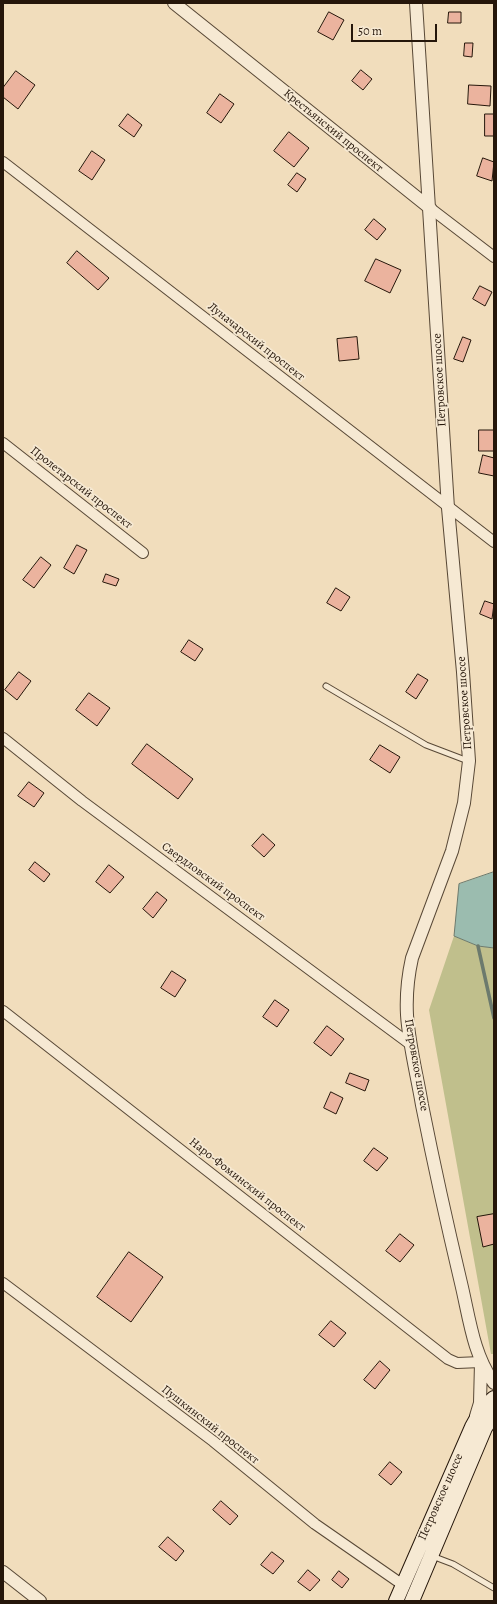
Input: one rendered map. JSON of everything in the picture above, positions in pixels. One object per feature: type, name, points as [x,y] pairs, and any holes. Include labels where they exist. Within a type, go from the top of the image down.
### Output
[{"type":"main road","name":"Петровское шоссе","points":[[396,1601],[472,1427],[482,1409],[494,1398]]},
{"type":"main road","name":"Петровское шоссе","points":[[412,1601],[485,1428],[494,1414]]},
{"type":"street","name":"Крестьянский проспект","points":[[174,3],[430,208],[494,257]]},
{"type":"street","name":"Петровское шоссе","points":[[416,3],[448,508],[463,672],[469,762],[464,803],[452,851],[408,972],[407,1014],[410,1044],[435,1171],[481,1362],[494,1383]]},
{"type":"street","name":"Луначарский проспект","points":[[3,162],[448,508],[494,542]]},
{"type":"street","name":"Пролетарский проспект","points":[[3,443],[143,553]]},
{"type":"street","name":"Свердловский проспект","points":[[3,738],[82,801],[410,1044]]},
{"type":"street","name":"Наро-Фоминский проспект","points":[[3,1011],[448,1359],[457,1363],[481,1362]]},
{"type":"street","name":"Пушкинский проспект","points":[[3,1283],[213,1441],[315,1524],[403,1585]]},
{"type":"street","points":[[481,1362],[494,1371]]},
{"type":"street","points":[[472,1427],[480,1403],[481,1362]]},
{"type":"street","points":[[3,1572],[40,1601]]},
{"type":"lane","points":[[326,686],[426,745],[469,762]]},
{"type":"lane","points":[[431,1555],[453,1564],[494,1588]]},
{"type":"shaded area","points":[[494,872],[494,948],[478,946],[454,936],[459,884]]},
{"type":"shaded area","points":[[454,936],[478,946],[494,948],[494,1354],[491,1354],[429,1010]]},
{"type":"building","points":[[329,12],[344,20],[333,40],[318,32]]},
{"type":"building","points":[[449,12],[461,12],[461,23],[448,23]]},
{"type":"building","points":[[465,43],[473,43],[472,57],[464,56]]},
{"type":"building","points":[[361,70],[372,79],[363,90],[352,81]]},
{"type":"building","points":[[16,71],[35,85],[18,109],[3,97],[3,88]]},
{"type":"building","points":[[469,85],[491,86],[490,106],[468,104]]},
{"type":"building","points":[[220,94],[234,104],[221,123],[207,113]]},
{"type":"building","points":[[128,114],[142,125],[134,137],[119,126]]},
{"type":"building","points":[[485,114],[494,114],[494,136],[485,136]]},
{"type":"building","points":[[289,132],[309,148],[294,167],[274,151]]},
{"type":"building","points":[[92,151],[105,160],[92,180],[79,171]]},
{"type":"building","points":[[483,158],[494,162],[492,181],[477,176]]},
{"type":"building","points":[[297,173],[306,179],[297,192],[288,185]]},
{"type":"building","points":[[374,219],[386,229],[377,240],[365,230]]},
{"type":"building","points":[[77,251],[109,278],[98,290],[67,263]]},
{"type":"building","points":[[376,259],[401,270],[390,293],[365,281]]},
{"type":"building","points":[[480,286],[492,292],[485,306],[473,299]]},
{"type":"building","points":[[357,337],[359,359],[339,361],[337,339]]},
{"type":"building","points":[[463,337],[471,340],[463,362],[454,359]]},
{"type":"building","points":[[479,430],[494,430],[494,451],[479,451]]},
{"type":"building","points":[[483,455],[494,458],[494,476],[479,473]]},
{"type":"building","points":[[77,545],[87,550],[74,574],[64,568]]},
{"type":"building","points":[[41,557],[51,565],[34,588],[23,580]]},
{"type":"building","points":[[106,574],[119,579],[116,586],[103,582]]},
{"type":"building","points":[[336,588],[350,597],[341,611],[327,603]]},
{"type":"building","points":[[485,601],[494,604],[492,619],[480,614]]},
{"type":"building","points":[[189,640],[203,649],[195,661],[181,652]]},
{"type":"building","points":[[19,672],[31,681],[17,700],[5,690]]},
{"type":"building","points":[[418,674],[428,680],[416,699],[406,692]]},
{"type":"building","points":[[89,693],[110,708],[97,726],[76,710]]},
{"type":"building","points":[[147,744],[193,779],[178,799],[132,764]]},
{"type":"building","points":[[380,745],[400,757],[390,773],[370,760]]},
{"type":"building","points":[[29,782],[44,793],[34,807],[18,796]]},
{"type":"building","points":[[263,834],[275,845],[264,857],[252,846]]},
{"type":"building","points":[[35,862],[50,874],[44,882],[29,870]]},
{"type":"building","points":[[109,865],[124,877],[110,893],[96,882]]},
{"type":"building","points":[[157,892],[167,900],[153,918],[143,909]]},
{"type":"building","points":[[172,971],[186,980],[175,997],[161,988]]},
{"type":"building","points":[[275,1000],[289,1010],[277,1027],[263,1017]]},
{"type":"building","points":[[327,1026],[344,1039],[331,1056],[314,1043]]},
{"type":"building","points":[[350,1073],[369,1080],[365,1091],[346,1083]]},
{"type":"building","points":[[331,1092],[343,1098],[336,1114],[324,1108]]},
{"type":"building","points":[[374,1148],[388,1158],[377,1171],[364,1161]]},
{"type":"building","points":[[494,1214],[494,1244],[483,1247],[477,1217]]},
{"type":"building","points":[[400,1234],[414,1245],[400,1262],[386,1251]]},
{"type":"building","points":[[129,1252],[163,1277],[131,1322],[97,1297]]},
{"type":"building","points":[[331,1321],[346,1333],[334,1347],[319,1335]]},
{"type":"building","points":[[380,1361],[390,1370],[375,1389],[364,1380]]},
{"type":"building","points":[[390,1462],[402,1472],[391,1485],[379,1475]]},
{"type":"building","points":[[221,1501],[238,1516],[230,1525],[213,1510]]},
{"type":"building","points":[[168,1537],[184,1551],[176,1561],[159,1547]]},
{"type":"building","points":[[272,1552],[284,1561],[273,1574],[261,1565]]},
{"type":"building","points":[[308,1570],[320,1580],[310,1591],[298,1582]]},
{"type":"building","points":[[339,1571],[349,1579],[342,1588],[332,1580]]},
{"type":"waterway","points":[[478,946],[494,1018]]}]
